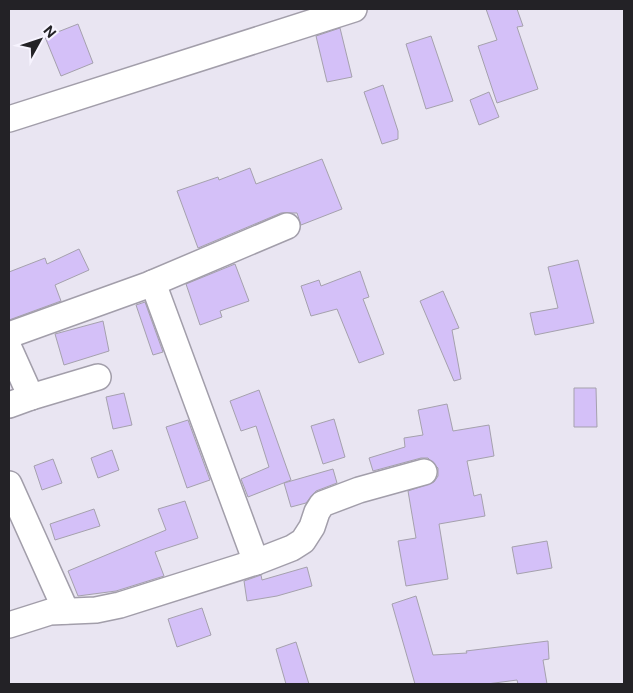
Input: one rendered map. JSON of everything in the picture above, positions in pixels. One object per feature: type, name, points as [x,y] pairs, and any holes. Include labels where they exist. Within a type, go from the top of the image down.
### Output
[{"type":"street","points":[[9,119],[354,9]]},
{"type":"street","points":[[9,335],[153,283],[286,226]]},
{"type":"street","points":[[153,283],[256,562]]},
{"type":"street","points":[[9,348],[20,401],[98,377]]},
{"type":"street","points":[[9,625],[50,612],[96,610],[120,604],[256,562],[292,548],[303,540],[312,527],[322,504],[359,490],[424,472]]},
{"type":"street","points":[[9,484],[66,611]]},
{"type":"building","points":[[486,9],[517,9],[523,26],[517,27],[538,89],[497,103],[478,46],[497,40]]},
{"type":"building","points":[[78,24],[93,63],[61,76],[45,37]]},
{"type":"building","points":[[340,28],[352,77],[327,82],[316,36]]},
{"type":"building","points":[[431,36],[453,101],[426,109],[406,44]]},
{"type":"building","points":[[383,85],[398,131],[398,139],[382,144],[364,92]]},
{"type":"building","points":[[489,92],[499,117],[479,125],[470,100]]},
{"type":"building","points":[[322,159],[342,209],[301,225],[297,213],[281,213],[198,248],[177,191],[218,177],[219,180],[250,168],[256,184]]},
{"type":"building","points":[[79,249],[89,270],[55,285],[61,301],[9,320],[9,272],[45,258],[47,264]]},
{"type":"building","points":[[578,260],[594,323],[535,335],[530,313],[558,308],[548,267]]},
{"type":"building","points":[[235,264],[249,301],[220,311],[222,317],[200,325],[186,284]]},
{"type":"building","points":[[360,271],[369,297],[363,299],[384,354],[359,363],[337,309],[311,316],[301,286],[319,280],[321,286]]},
{"type":"building","points":[[443,291],[459,328],[452,330],[461,379],[454,381],[420,301]]},
{"type":"building","points":[[145,302],[163,352],[153,355],[136,305]]},
{"type":"building","points":[[103,321],[109,351],[64,365],[55,334]]},
{"type":"building","points":[[574,388],[596,388],[597,427],[574,427]]},
{"type":"building","points":[[259,390],[291,480],[248,497],[241,479],[269,467],[256,426],[241,431],[230,401]]},
{"type":"building","points":[[124,393],[132,425],[113,429],[106,397]]},
{"type":"building","points":[[447,404],[453,431],[489,425],[494,456],[467,461],[474,496],[481,494],[485,516],[439,524],[448,579],[406,586],[398,541],[416,538],[408,491],[434,482],[438,476],[438,468],[428,458],[421,458],[373,471],[369,458],[405,447],[404,438],[423,435],[418,410]]},
{"type":"building","points":[[334,419],[345,457],[323,464],[311,426]]},
{"type":"building","points":[[188,420],[210,480],[187,488],[166,427]]},
{"type":"building","points":[[112,450],[119,470],[98,478],[91,458]]},
{"type":"building","points":[[53,459],[62,483],[42,490],[34,466]]},
{"type":"building","points":[[333,469],[337,483],[316,491],[306,503],[291,507],[284,483]]},
{"type":"building","points":[[185,501],[198,538],[155,552],[164,576],[116,591],[78,596],[68,571],[166,530],[158,509]]},
{"type":"building","points":[[94,509],[100,526],[55,540],[50,524]]},
{"type":"building","points":[[547,541],[552,568],[517,574],[512,547]]},
{"type":"building","points":[[307,567],[312,586],[277,596],[247,601],[244,581],[261,575],[262,580]]},
{"type":"building","points":[[416,596],[433,655],[467,653],[466,651],[548,641],[549,659],[543,660],[547,684],[518,684],[517,680],[487,684],[415,684],[392,604]]},
{"type":"building","points":[[202,608],[211,635],[177,647],[168,619]]},
{"type":"building","points":[[296,642],[309,684],[286,684],[276,649]]}]
